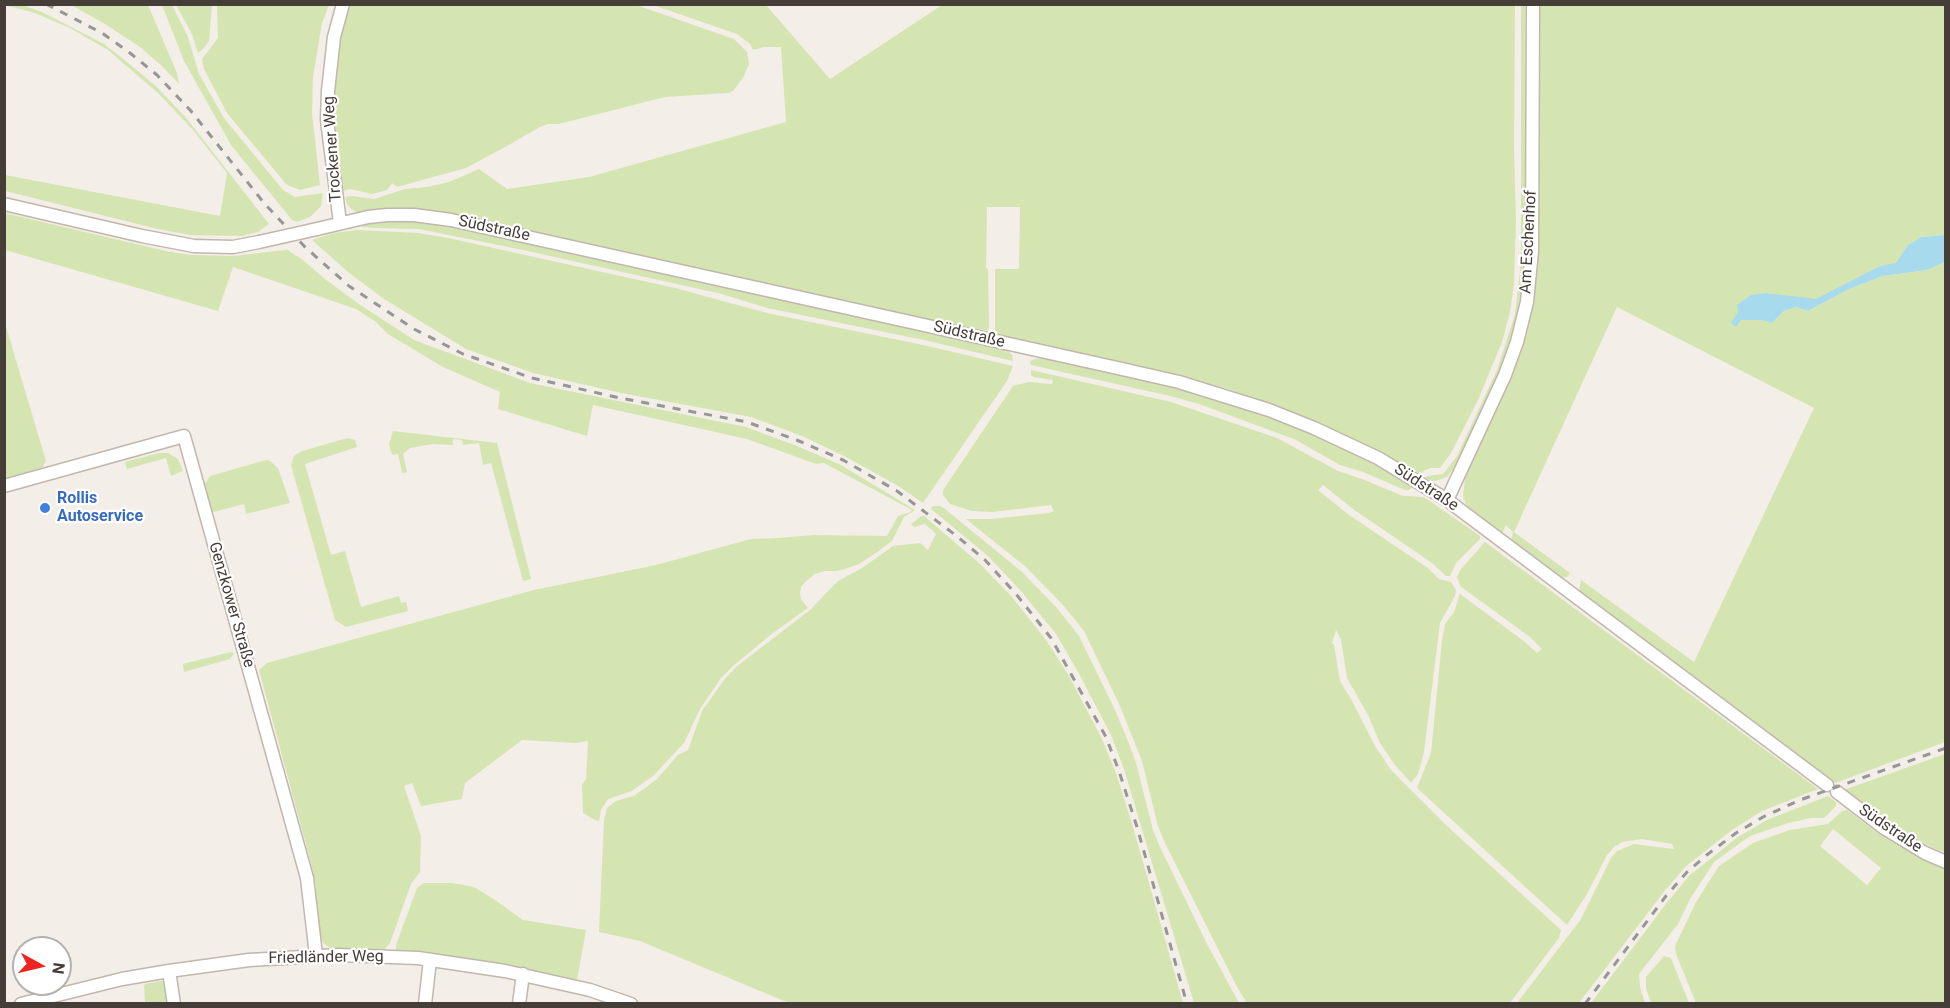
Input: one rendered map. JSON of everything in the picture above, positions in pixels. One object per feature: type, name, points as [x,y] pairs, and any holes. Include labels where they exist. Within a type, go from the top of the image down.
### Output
[{"type":"street","name":"Trockener Weg","points":[[339,223],[327,120],[334,37],[343,4]]},
{"type":"street","name":"Am Eschenhof","points":[[1447,500],[1505,375],[1517,342],[1527,302],[1532,251],[1533,4]]},
{"type":"street","name":"Südstraße","points":[[4,204],[158,240],[194,246],[232,247],[339,223],[387,215],[414,215],[451,220],[1179,382],[1229,396],[1314,428],[1378,458],[1447,500],[1884,828],[1925,853],[1946,862]]},
{"type":"street","name":"Genzkower Straße","points":[[4,486],[184,436],[307,878],[316,955]]},
{"type":"street","name":"Friedländer Weg","points":[[21,1004],[122,979],[168,971],[249,960],[316,955],[381,956],[430,960],[523,974],[590,990],[631,1004]]},
{"type":"street","points":[[425,1004],[430,960]]},
{"type":"street","points":[[168,971],[174,1004]]},
{"type":"street","points":[[519,1004],[523,974]]},
{"type":"green space","points":[[74,4],[148,5],[177,73],[179,84],[140,47],[73,6]]},
{"type":"green space","points":[[5,5],[22,5],[42,12],[104,44],[127,62],[158,88],[187,119],[269,224],[258,232],[242,236],[190,235],[5,191],[5,175],[220,216],[227,173],[194,131],[159,94],[108,50],[70,28],[35,13]]},
{"type":"green space","points":[[162,5],[172,5],[188,37],[199,74],[224,118],[283,190],[295,197],[323,193],[321,206],[310,217],[297,222],[292,220],[231,145],[184,61]]},
{"type":"green space","points":[[176,5],[212,5],[209,41],[198,53],[192,34]]},
{"type":"green space","points":[[217,5],[329,5],[322,23],[313,77],[312,113],[320,185],[300,190],[287,185],[227,113],[204,69],[202,59],[218,38]]},
{"type":"green space","points":[[349,5],[636,5],[734,39],[747,52],[749,64],[743,78],[733,91],[728,93],[665,97],[559,124],[548,124],[466,168],[397,187],[392,183],[387,190],[372,194],[350,189],[343,191],[334,119],[333,87],[339,38]]},
{"type":"green space","points":[[653,5],[766,5],[830,79],[942,5],[1515,5],[1516,220],[1514,284],[1510,312],[1502,342],[1478,400],[1451,453],[1440,468],[1425,470],[1419,475],[1380,453],[1317,423],[1229,389],[1181,376],[1000,336],[995,330],[995,269],[1019,269],[1020,207],[987,207],[986,268],[988,269],[989,326],[988,330],[983,333],[454,215],[357,212],[347,204],[345,197],[374,199],[405,189],[449,182],[479,169],[507,189],[589,177],[786,122],[781,47],[764,47],[753,50],[750,44],[737,34]]},
{"type":"green space","points":[[1521,5],[1525,5],[1525,267],[1523,294],[1511,344],[1501,371],[1455,467],[1447,477],[1435,481],[1429,480],[1425,478],[1427,476],[1443,474],[1457,456],[1497,370],[1515,314],[1521,262]]},
{"type":"green space","points":[[1538,5],[1945,5],[1946,232],[1944,235],[1921,237],[1908,245],[1896,264],[1880,266],[1816,300],[1766,293],[1741,320],[1761,320],[1772,323],[1784,311],[1796,307],[1808,311],[1849,289],[1883,276],[1927,270],[1945,262],[1945,742],[1835,783],[1579,591],[1581,580],[1694,662],[1814,408],[1617,307],[1514,532],[1570,573],[1567,577],[1561,578],[1511,540],[1513,532],[1506,525],[1502,533],[1473,512],[1466,504],[1463,496],[1470,462],[1512,376],[1533,303]]},
{"type":"green space","points":[[4,213],[170,252],[192,255],[233,256],[286,249],[359,304],[414,340],[530,383],[746,427],[841,465],[915,510],[904,517],[892,541],[876,553],[859,564],[815,574],[805,582],[800,593],[801,599],[808,608],[773,633],[721,678],[700,709],[684,743],[654,775],[632,791],[608,799],[601,810],[599,821],[583,813],[582,785],[586,779],[588,741],[576,743],[522,740],[465,783],[462,799],[421,806],[412,783],[404,786],[421,836],[420,872],[411,884],[390,943],[384,950],[330,948],[323,943],[319,931],[316,914],[316,886],[311,863],[259,670],[267,663],[534,590],[656,565],[751,539],[814,535],[887,536],[898,516],[912,510],[824,463],[816,464],[747,439],[593,405],[587,436],[498,409],[500,392],[443,367],[388,334],[376,322],[356,309],[233,267],[218,311],[5,250]]},
{"type":"green space","points":[[388,220],[412,220],[450,225],[1005,348],[1012,355],[1013,361],[767,308],[722,294],[523,250],[419,229],[362,227],[361,225]]},
{"type":"green space","points":[[357,230],[418,233],[448,238],[675,288],[767,313],[1013,366],[1007,381],[923,503],[900,487],[846,457],[802,436],[751,417],[621,393],[533,373],[466,349],[384,299],[348,272],[312,240],[334,233]]},
{"type":"green space","points":[[4,320],[46,461],[42,468],[5,478]]},
{"type":"green space","points":[[1044,357],[1178,387],[1267,415],[1353,452],[1414,486],[1405,490],[1340,465],[1294,439],[1199,404],[1031,365],[1032,360]]},
{"type":"green space","points":[[1031,370],[1171,402],[1277,438],[1338,471],[1403,496],[1424,497],[1480,536],[1480,539],[1456,563],[1450,576],[1446,576],[1432,563],[1353,509],[1323,485],[1318,490],[1349,515],[1428,568],[1439,579],[1451,582],[1456,590],[1440,623],[1424,752],[1418,774],[1411,783],[1380,743],[1368,715],[1347,678],[1341,640],[1336,630],[1332,643],[1340,681],[1375,746],[1391,770],[1447,826],[1561,930],[1559,938],[1510,1003],[1247,1003],[1165,843],[1158,826],[1142,761],[1120,706],[1084,631],[1063,605],[1026,567],[966,519],[991,519],[1049,513],[1054,511],[1051,505],[992,512],[972,511],[950,504],[943,495],[943,490],[1013,386],[1029,382],[1052,384],[1053,380],[1031,375]]},
{"type":"green space","points":[[393,431],[497,443],[531,579],[523,581],[491,463],[483,465],[479,443],[463,445],[462,440],[453,439],[453,445],[432,444],[410,448],[403,454],[407,472],[404,473],[398,454],[392,455],[389,444]]},
{"type":"green space","points":[[348,438],[355,440],[357,447],[305,464],[331,555],[345,551],[361,607],[399,596],[401,603],[406,602],[408,611],[346,627],[335,620],[291,465],[294,456],[302,451]]},
{"type":"green space","points":[[159,453],[168,453],[178,459],[183,471],[171,476],[166,458],[127,469],[125,462]]},
{"type":"green space","points":[[266,460],[278,468],[290,503],[246,514],[244,504],[210,513],[203,487],[210,476]]},
{"type":"green space","points":[[933,506],[945,509],[1021,571],[1057,608],[1079,636],[1128,741],[1159,845],[1207,944],[1239,1003],[1194,1003],[1124,769],[1111,735],[1077,670],[1056,634],[1020,590],[988,556],[931,509]]},
{"type":"green space","points":[[923,515],[980,564],[1012,597],[1046,640],[1068,674],[1102,739],[1116,773],[1183,1003],[789,1003],[640,941],[599,932],[604,820],[607,808],[616,801],[634,796],[657,779],[678,755],[688,750],[702,711],[724,680],[736,667],[810,610],[838,581],[862,568],[893,546],[920,543],[928,550],[936,534],[925,524],[914,527],[911,524]]},
{"type":"green space","points":[[1485,542],[1818,789],[1762,811],[1732,830],[1685,867],[1579,1003],[1517,1003],[1581,919],[1611,858],[1617,851],[1634,844],[1674,849],[1672,844],[1642,839],[1622,842],[1614,847],[1607,855],[1587,894],[1567,925],[1417,788],[1431,753],[1445,624],[1454,612],[1460,594],[1537,653],[1542,649],[1530,637],[1460,586],[1457,577],[1461,569]]},
{"type":"green space","points":[[234,653],[230,659],[184,672],[183,664]]},
{"type":"green space","points":[[1945,754],[1945,852],[1933,848],[1888,822],[1844,790]]},
{"type":"green space","points":[[1828,796],[1836,802],[1836,806],[1824,818],[1788,823],[1750,836],[1714,862],[1690,899],[1678,924],[1639,974],[1645,1003],[1591,1003],[1690,875],[1738,837],[1767,820]]},
{"type":"green space","points":[[1847,810],[1879,834],[1917,857],[1945,870],[1945,1003],[1696,1003],[1676,954],[1675,946],[1696,902],[1719,866],[1753,843],[1790,830],[1828,824],[1842,811]],"holes":[[[1833,829],[1881,868],[1867,885],[1820,846]]]},
{"type":"green space","points":[[424,883],[452,883],[474,887],[523,920],[586,930],[577,980],[503,965],[396,951],[396,945],[417,888]]},
{"type":"green space","points":[[1664,956],[1671,958],[1689,1003],[1651,1003],[1646,988],[1646,977]]},
{"type":"green space","points":[[166,980],[170,1003],[145,1003],[145,984]]},
{"type":"water","points":[[1945,232],[1945,262],[1927,270],[1883,276],[1849,289],[1808,311],[1796,307],[1784,311],[1772,323],[1761,320],[1741,320],[1736,327],[1731,323],[1738,312],[1737,305],[1751,295],[1766,293],[1816,299],[1880,266],[1896,263],[1908,245],[1921,237],[1944,235]]},
{"type":"railway","points":[[46,4],[102,33],[157,75],[191,111],[264,203],[305,247],[349,286],[414,329],[463,354],[532,378],[620,398],[747,422],[799,441],[843,460],[897,491],[985,560],[1051,638],[1106,737],[1137,827],[1187,1004]]},
{"type":"railway","points":[[1585,1004],[1666,896],[1687,872],[1736,833],[1763,817],[1800,800],[1946,748]]},
{"type":"place","name":"Rollis Autoservice","points":[[45,508]]}]
